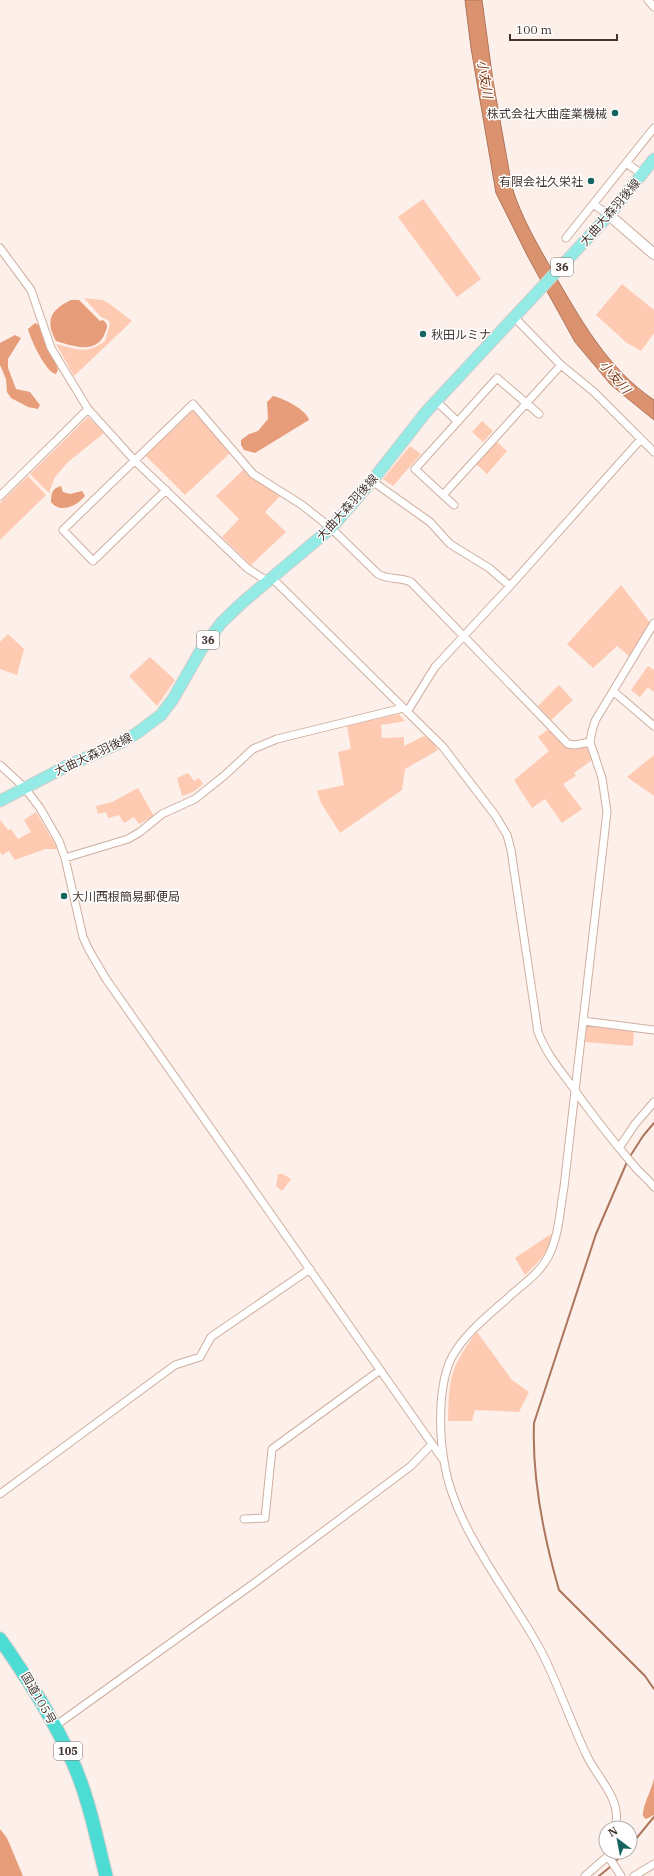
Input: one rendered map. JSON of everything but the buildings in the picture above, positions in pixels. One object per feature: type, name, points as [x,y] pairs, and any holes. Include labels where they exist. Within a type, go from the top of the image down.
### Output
[{"type":"highway","name":"国道105号","points":[[0,1639],[26,1676],[71,1757],[85,1797],[106,1876]]},
{"type":"main road","name":"大曲大森羽後線","points":[[0,801],[24,787],[67,766],[122,742],[161,715],[173,698],[201,650],[221,623],[270,579],[331,528],[436,401],[515,318],[609,215],[654,160]]},
{"type":"street","points":[[648,0],[654,7]]},
{"type":"street","points":[[566,238],[654,128]]},
{"type":"street","points":[[626,163],[642,174]]},
{"type":"street","points":[[593,204],[609,215],[654,254]]},
{"type":"street","points":[[0,248],[32,290],[51,348],[88,409],[135,461],[248,568],[270,579],[405,710],[442,747],[495,815],[507,835],[511,850],[538,1032],[550,1056],[574,1090],[619,1148],[639,1172],[646,1176],[654,1187]]},
{"type":"street","points":[[515,318],[561,365],[594,392],[654,452]]},
{"type":"street","points":[[443,495],[561,365]]},
{"type":"street","points":[[454,505],[415,469],[457,421],[497,378],[538,414]]},
{"type":"street","points":[[436,401],[457,421]]},
{"type":"street","points":[[166,490],[93,561],[63,530],[193,404],[253,474],[302,505],[331,528],[378,574],[384,577],[404,579],[411,582],[465,635],[568,744],[575,745],[590,742]]},
{"type":"street","points":[[0,496],[88,409]]},
{"type":"street","points":[[65,858],[128,839],[140,832],[162,814],[195,799],[253,750],[265,744],[277,739],[405,710],[435,667],[510,586],[641,439]]},
{"type":"street","points":[[372,480],[430,522],[450,544],[489,568],[510,586]]},
{"type":"street","points":[[615,1820],[616,1806],[588,1757],[540,1649],[480,1552],[463,1519],[451,1489],[444,1461],[442,1425],[443,1387],[452,1356],[474,1330],[538,1270],[553,1247],[564,1187],[607,812],[602,778],[590,742],[595,721],[654,623]]},
{"type":"street","points":[[613,691],[654,726]]},
{"type":"street","points":[[0,765],[24,787],[40,808],[59,841],[65,858],[83,937],[88,950],[106,979],[310,1269],[379,1371],[444,1461]]},
{"type":"street","points":[[583,1021],[654,1030]]},
{"type":"street","points":[[619,1148],[635,1124],[654,1102]]},
{"type":"street","points":[[0,1494],[175,1365],[200,1358],[211,1337],[310,1269]]},
{"type":"street","points":[[244,1519],[265,1518],[272,1449],[379,1371]]},
{"type":"street","points":[[55,1726],[246,1589],[411,1466],[432,1444]]},
{"type":"street","points":[[585,1876],[602,1860]]},
{"type":"street","points":[[612,1860],[621,1876]]},
{"type":"street","points":[[634,1876],[654,1864]]},
{"type":"shaded area","points":[[423,199],[481,279],[457,297],[398,217]]},
{"type":"shaded area","points":[[622,284],[654,310],[654,333],[641,351],[627,343],[596,315]]},
{"type":"shaded area","points":[[84,298],[103,300],[132,321],[74,376],[56,344],[81,350],[92,348],[105,341],[110,324],[108,320],[101,317]]},
{"type":"shaded area","points":[[71,300],[79,300],[100,321],[103,320],[106,323],[107,326],[105,333],[101,340],[90,347],[69,345],[56,341],[53,334],[50,322],[54,312]]},
{"type":"shaded area","points":[[35,323],[39,325],[56,363],[58,370],[56,374],[48,368],[39,355],[32,340],[28,329]]},
{"type":"shaded area","points":[[15,335],[21,338],[8,359],[8,368],[16,389],[30,392],[40,405],[38,409],[28,407],[11,398],[7,392],[6,379],[0,365],[0,343]]},
{"type":"shaded area","points":[[273,396],[283,399],[304,412],[309,420],[255,453],[244,450],[241,445],[241,440],[249,434],[258,431],[268,419],[267,402]]},
{"type":"shaded area","points":[[193,410],[230,453],[185,495],[146,456]]},
{"type":"shaded area","points":[[88,417],[104,433],[68,462],[55,477],[49,493],[30,474]]},
{"type":"shaded area","points":[[482,421],[493,431],[483,442],[472,432]]},
{"type":"shaded area","points":[[496,441],[507,451],[487,474],[476,464]]},
{"type":"shaded area","points":[[410,446],[421,454],[393,486],[383,479]]},
{"type":"shaded area","points":[[244,469],[251,476],[280,496],[265,512],[286,532],[251,565],[222,537],[239,519],[216,496]]},
{"type":"shaded area","points":[[28,476],[46,495],[0,540],[0,503]]},
{"type":"shaded area","points":[[61,486],[63,492],[70,494],[82,491],[85,496],[78,503],[68,507],[59,508],[51,502],[51,496],[56,488]]},
{"type":"shaded area","points":[[621,585],[651,624],[630,657],[617,646],[593,668],[567,644]]},
{"type":"shaded area","points":[[8,634],[24,649],[17,675],[0,669],[0,642]]},
{"type":"shaded area","points":[[150,657],[175,680],[157,706],[129,676]]},
{"type":"shaded area","points":[[648,666],[654,670],[654,692],[648,687],[640,697],[631,690]]},
{"type":"shaded area","points":[[559,685],[573,700],[551,720],[538,706]]},
{"type":"shaded area","points":[[399,714],[405,721],[381,725],[382,738],[404,737],[404,746],[424,736],[431,740],[438,750],[405,769],[402,790],[340,833],[321,803],[317,791],[344,785],[338,752],[351,749],[347,726]]},
{"type":"shaded area","points":[[550,728],[567,747],[586,746],[592,760],[574,773],[576,776],[563,784],[582,809],[562,823],[545,799],[532,808],[514,780],[549,751],[538,737]]},
{"type":"shaded area","points":[[654,755],[654,796],[627,777]]},
{"type":"shaded area","points":[[188,773],[194,781],[199,778],[203,784],[193,792],[182,796],[177,778]]},
{"type":"shaded area","points":[[138,788],[154,816],[139,824],[134,817],[124,823],[119,815],[108,818],[106,812],[98,814],[96,806],[112,802]]},
{"type":"shaded area","points":[[36,812],[58,849],[45,849],[15,860],[9,851],[2,855],[0,852],[0,820],[8,830],[11,829],[18,839],[31,832],[24,820]]},
{"type":"shaded area","points":[[586,1026],[634,1030],[633,1046],[585,1042]]},
{"type":"shaded area","points":[[278,1174],[283,1174],[291,1179],[282,1191],[276,1186]]},
{"type":"shaded area","points":[[551,1234],[546,1251],[539,1261],[525,1275],[515,1258]]},
{"type":"shaded area","points":[[477,1332],[512,1380],[529,1392],[519,1412],[475,1410],[472,1421],[448,1421],[450,1383],[456,1364]]},
{"type":"shaded area","points":[[654,1778],[654,1815],[646,1819],[643,1816],[643,1812]]},
{"type":"shaded area","points":[[0,1829],[7,1838],[23,1876],[0,1876]]},
{"type":"water","name":"小友川","points":[[465,0],[482,0],[493,81],[512,187],[520,209],[530,231],[553,272],[596,342],[622,373],[654,400],[654,420],[611,385],[575,342],[528,257],[496,193],[471,48]]},
{"type":"waterway","points":[[629,1158],[643,1136],[654,1123]]},
{"type":"waterway","points":[[627,1162],[596,1234],[534,1423],[535,1464],[540,1507],[548,1549],[559,1590],[645,1676],[654,1689]]},
{"type":"waterway","points":[[638,1836],[654,1817]]},
{"type":"waterway","points":[[599,1876],[610,1867]]},
{"type":"place","name":"株式会社大曲産業機械","points":[[615,113]]},
{"type":"place","name":"有限会社久栄社","points":[[591,181]]},
{"type":"place","name":"秋田ルミナ","points":[[423,334]]},
{"type":"place","name":"大川西根簡易郵便局","points":[[64,896]]}]
